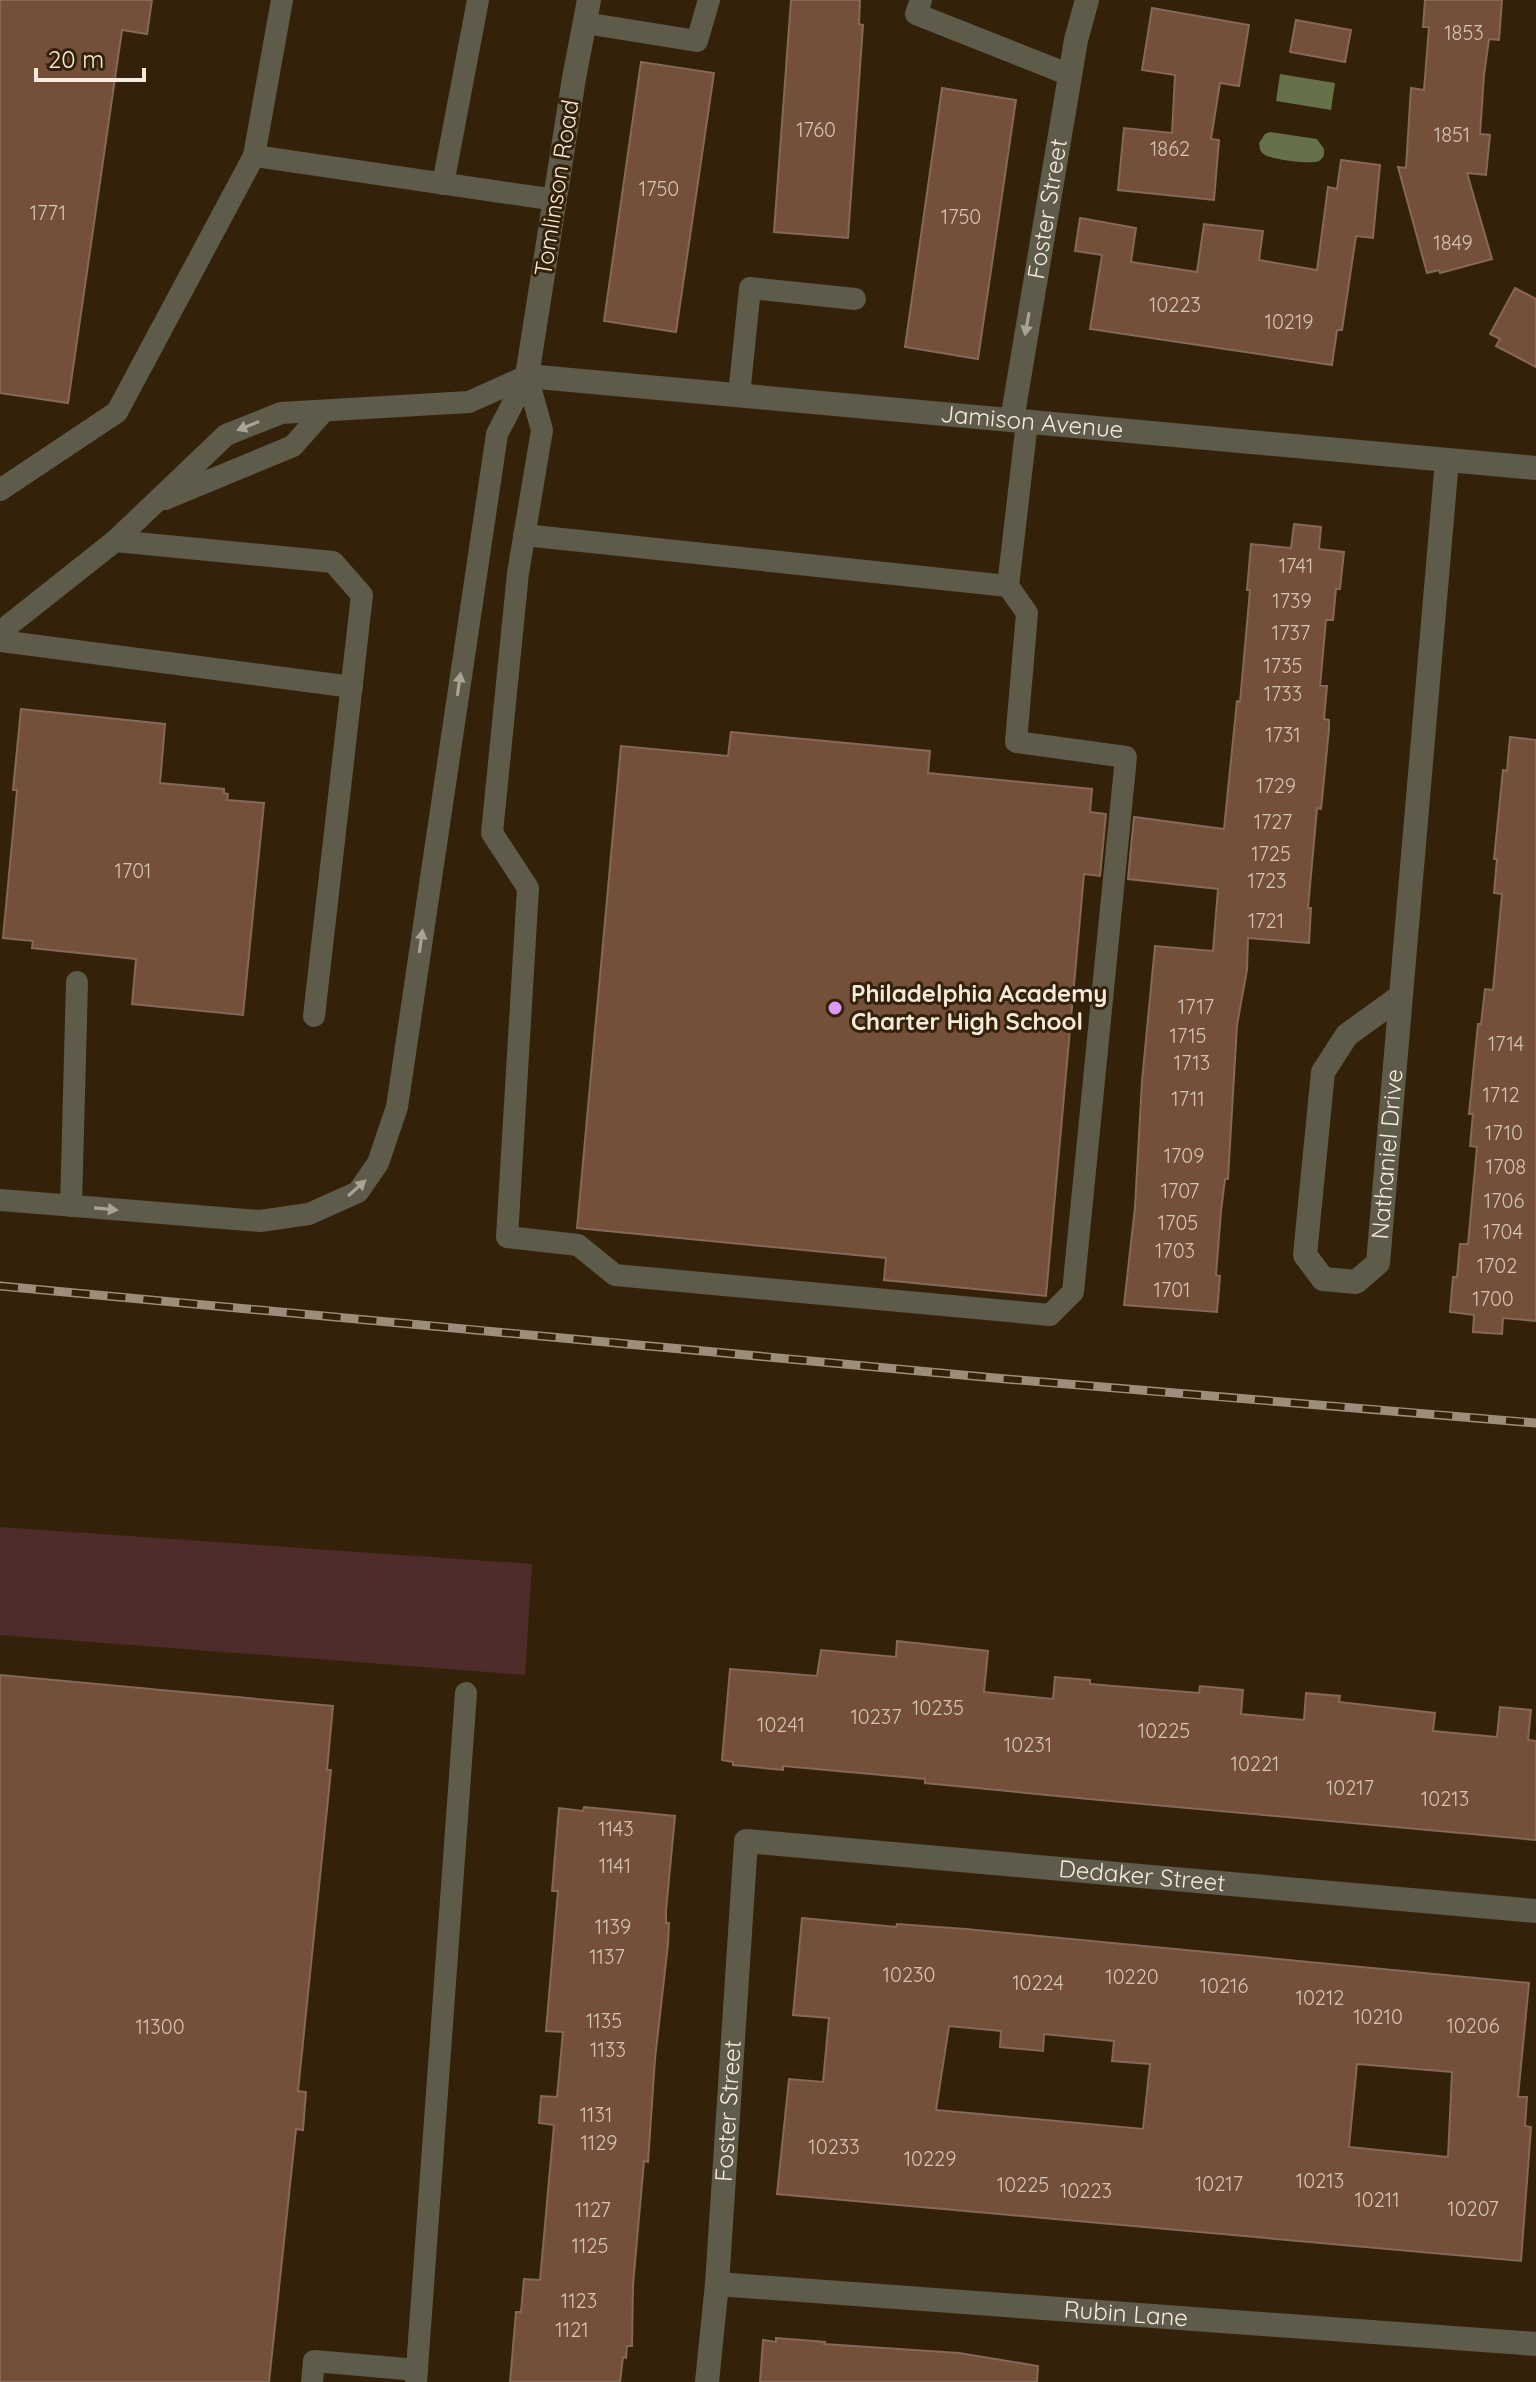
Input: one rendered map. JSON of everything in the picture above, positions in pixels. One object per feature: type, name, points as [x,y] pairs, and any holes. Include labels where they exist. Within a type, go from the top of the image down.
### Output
[{"type":"street","name":"Foster Street","points":[[1020,421],[1070,75],[1087,0]]},
{"type":"street","name":"Tomlinson Road","points":[[527,376],[587,12]]},
{"type":"street","name":"Jamison Avenue","points":[[527,376],[1536,468]]},
{"type":"street","name":"Nathaniel Drive","points":[[1401,996],[1347,1035],[1323,1072],[1305,1255],[1323,1279],[1356,1282],[1378,1263],[1401,996],[1447,460]]},
{"type":"street","name":"Foster Street","points":[[707,2382],[717,2284],[746,1841]]},
{"type":"street","name":"Dedaker Street","points":[[746,1841],[1536,1911]]},
{"type":"street","name":"Rubin Lane","points":[[717,2284],[1536,2344]]},
{"type":"lane","points":[[0,490],[117,412],[254,156],[282,0]]},
{"type":"lane","points":[[443,184],[478,0]]},
{"type":"lane","points":[[587,12],[697,41],[709,0]]},
{"type":"lane","points":[[921,0],[916,14],[1070,75]]},
{"type":"lane","points":[[254,156],[556,200]]},
{"type":"lane","points":[[739,395],[750,288],[855,299]]},
{"type":"lane","points":[[527,376],[542,430],[524,535],[492,833],[528,888],[507,1237],[578,1245],[615,1275],[1050,1315],[1073,1292],[1126,757],[1016,742],[1027,613],[1008,586],[1020,421]]},
{"type":"lane","points":[[0,632],[115,541],[226,435],[281,413],[469,402],[527,376]]},
{"type":"lane","points":[[0,1200],[260,1221],[309,1214],[358,1192],[378,1163],[397,1107],[497,434],[527,376]]},
{"type":"lane","points":[[153,504],[293,446],[323,412]]},
{"type":"lane","points":[[524,535],[1008,586]]},
{"type":"lane","points":[[115,541],[333,562],[362,595],[314,1016]]},
{"type":"lane","points":[[0,641],[352,687]]},
{"type":"lane","points":[[71,1206],[77,982]]},
{"type":"lane","points":[[312,2382],[314,2361],[417,2376],[466,1693]]},
{"type":"shaded area","points":[[1280,74],[1335,83],[1331,110],[1276,101]]},
{"type":"shaded area","points":[[1270,132],[1317,139],[1324,149],[1323,157],[1319,161],[1309,162],[1265,155],[1259,143]]},
{"type":"shaded area","points":[[0,1527],[532,1564],[525,1675],[0,1635]]},
{"type":"building","points":[[0,0],[152,0],[147,34],[122,30],[68,403],[0,393]]},
{"type":"building","points":[[791,0],[860,0],[859,24],[863,25],[848,238],[774,232]]},
{"type":"building","points":[[1425,0],[1502,0],[1499,40],[1489,39],[1484,75],[1480,134],[1490,135],[1486,175],[1467,173],[1492,259],[1440,273],[1439,270],[1427,273],[1398,167],[1406,168],[1411,88],[1424,90],[1429,27],[1423,27]]},
{"type":"building","points":[[1152,8],[1249,25],[1239,86],[1220,83],[1211,139],[1219,140],[1214,200],[1118,190],[1124,128],[1172,133],[1175,75],[1142,70]]},
{"type":"building","points":[[1296,20],[1351,30],[1345,62],[1290,52]]},
{"type":"building","points":[[641,62],[714,73],[676,332],[604,321]]},
{"type":"building","points":[[942,88],[1016,100],[978,359],[905,347]]},
{"type":"building","points":[[1341,160],[1380,165],[1373,238],[1356,236],[1342,330],[1337,330],[1332,365],[1090,329],[1102,255],[1075,251],[1080,218],[1136,228],[1131,262],[1197,272],[1204,224],[1263,231],[1259,260],[1317,270],[1328,187],[1337,189]]},
{"type":"building","points":[[1515,288],[1536,299],[1536,367],[1496,346],[1500,339],[1490,334]]},
{"type":"building","points":[[1294,524],[1321,527],[1319,549],[1344,552],[1333,620],[1326,620],[1320,686],[1327,686],[1324,719],[1329,720],[1329,729],[1321,809],[1317,808],[1308,908],[1311,908],[1309,943],[1248,938],[1247,970],[1237,1025],[1228,1179],[1225,1179],[1221,1211],[1216,1275],[1220,1276],[1217,1312],[1124,1305],[1135,1207],[1142,1081],[1155,946],[1213,951],[1218,889],[1128,879],[1134,817],[1224,829],[1237,701],[1240,702],[1251,544],[1291,548]]},
{"type":"building","points":[[21,709],[165,724],[160,783],[224,789],[224,793],[228,794],[227,800],[264,803],[243,1015],[132,1004],[136,959],[32,948],[33,941],[3,938]]},
{"type":"building","name":"Philadelphia Academy Charter High School","points":[[731,732],[930,751],[928,773],[1092,789],[1090,812],[1106,814],[1100,876],[1084,874],[1046,1296],[884,1280],[886,1258],[577,1228],[621,746],[728,756]]},
{"type":"building","points":[[1510,737],[1536,740],[1536,1321],[1503,1318],[1502,1334],[1473,1332],[1474,1315],[1450,1312],[1460,1244],[1468,1244],[1477,1147],[1470,1146],[1473,1114],[1469,1114],[1478,1024],[1481,1024],[1485,989],[1493,990],[1502,894],[1494,893],[1497,859],[1494,859],[1503,770],[1507,771]]},
{"type":"building","points":[[897,1641],[988,1651],[984,1692],[1053,1699],[1055,1677],[1090,1680],[1090,1684],[1199,1693],[1200,1686],[1243,1690],[1241,1714],[1304,1720],[1306,1693],[1340,1696],[1339,1702],[1435,1713],[1433,1731],[1497,1737],[1500,1707],[1531,1710],[1528,1740],[1536,1741],[1536,1840],[925,1783],[925,1779],[783,1766],[783,1770],[733,1765],[733,1762],[722,1760],[730,1669],[817,1676],[821,1650],[896,1657]]},
{"type":"building","points":[[0,1675],[333,1706],[327,1770],[331,1770],[298,2091],[306,2092],[303,2130],[296,2129],[269,2382],[0,2382]]},
{"type":"building","points":[[584,1807],[675,1816],[666,1911],[668,1944],[633,2285],[632,2346],[627,2346],[626,2358],[623,2357],[620,2382],[510,2382],[516,2312],[521,2312],[524,2279],[540,2280],[554,2125],[539,2123],[541,2096],[557,2097],[563,2032],[546,2031],[558,1891],[552,1891],[559,1808],[583,1811]]},
{"type":"building","points":[[802,1918],[896,1927],[897,1924],[966,1929],[1529,1983],[1518,2097],[1527,2097],[1525,2126],[1531,2127],[1521,2261],[777,2194],[789,2079],[823,2082],[829,2018],[793,2015]],"holes":[[[949,2026],[1001,2031],[1000,2047],[1043,2051],[1044,2034],[1114,2041],[1112,2061],[1150,2064],[1143,2129],[936,2110]],[[1357,2064],[1452,2072],[1448,2157],[1349,2147]]]},
{"type":"building","points":[[776,2338],[959,2353],[1038,2366],[1037,2382],[760,2382],[763,2340],[776,2342]]},
{"type":"railway","points":[[0,1286],[1006,1379],[1536,1423]]},
{"type":"place","name":"Philadelphia Academy Charter High School","points":[[835,1008]]}]
